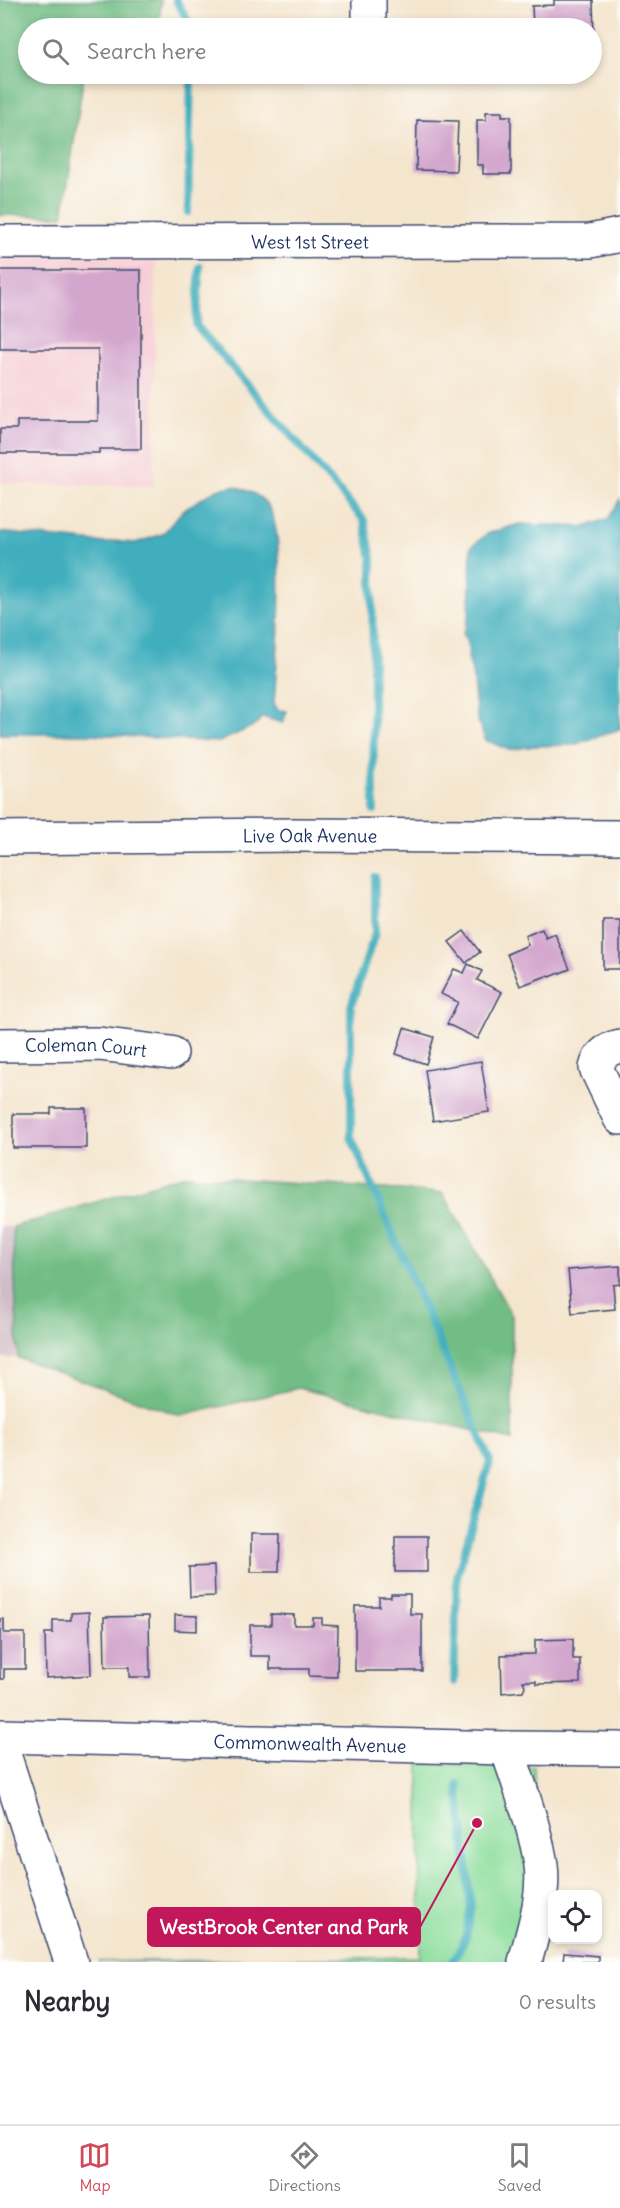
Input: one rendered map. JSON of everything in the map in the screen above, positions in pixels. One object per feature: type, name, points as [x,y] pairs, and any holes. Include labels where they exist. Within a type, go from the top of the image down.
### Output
[{"type":"street","name":"West 1st Street","points":[[0,242],[590,241],[620,235]]},
{"type":"street","name":"Live Oak Avenue","points":[[0,838],[295,835],[620,837]]},
{"type":"street","name":"Coleman Court","points":[[0,1044],[99,1044],[171,1053]]},
{"type":"street","points":[[609,1053],[596,1068],[598,1077],[620,1118]]},
{"type":"street","name":"Commonwealth Avenue","points":[[0,1736],[620,1749]]},
{"type":"street","points":[[0,1742],[71,1962]]},
{"type":"street","points":[[507,1748],[533,1832],[541,1867],[539,1909],[525,1962]]},
{"type":"shaded area","points":[[156,252],[154,486],[0,484],[0,254]]},
{"type":"shaded area","points":[[0,1226],[13,1227],[18,1358],[0,1358]]},
{"type":"green space","points":[[0,0],[161,0],[160,18],[18,18],[18,84],[83,84],[63,216],[0,215]]},
{"type":"green space","points":[[185,1175],[443,1193],[512,1316],[512,1440],[298,1388],[181,1416],[18,1358],[13,1227]]},
{"type":"green space","points":[[419,1764],[534,1767],[537,1879],[507,1962],[98,1962],[420,1957]]},
{"type":"water","points":[[233,486],[261,499],[268,506],[274,521],[278,544],[280,601],[274,703],[278,710],[287,711],[283,723],[262,717],[256,725],[219,742],[91,734],[0,734],[0,532],[106,543],[114,541],[135,543],[163,534],[183,510],[217,489]]},
{"type":"water","points":[[620,499],[620,729],[573,745],[534,746],[509,750],[485,740],[477,718],[468,657],[469,649],[463,634],[469,615],[471,547],[487,534],[519,524],[586,527],[609,518]]},
{"type":"building","points":[[554,0],[593,0],[594,18],[533,18],[532,6],[554,5]]},
{"type":"building","points":[[486,112],[502,112],[502,116],[511,116],[511,174],[483,174],[483,165],[477,165],[477,120],[486,120]]},
{"type":"building","points":[[417,120],[458,121],[456,171],[416,170]]},
{"type":"building","points":[[0,270],[141,270],[141,449],[99,449],[99,453],[0,453],[0,429],[17,429],[17,421],[98,421],[98,349],[0,349]]},
{"type":"building","points":[[603,920],[620,920],[620,969],[603,969]]},
{"type":"building","points":[[542,929],[546,938],[555,934],[570,969],[520,986],[507,954],[528,945],[525,936]]},
{"type":"building","points":[[464,931],[480,952],[466,963],[449,942]]},
{"type":"building","points":[[468,964],[482,971],[477,980],[502,992],[478,1039],[447,1024],[458,1002],[441,994],[454,969],[464,973]]},
{"type":"building","points":[[404,1028],[434,1037],[426,1064],[396,1054]]},
{"type":"building","points":[[481,1061],[489,1112],[433,1121],[425,1070]]},
{"type":"building","points":[[51,1108],[86,1108],[86,1148],[13,1148],[13,1114],[51,1114]]},
{"type":"building","points":[[620,1266],[620,1284],[613,1285],[615,1309],[572,1313],[568,1270]]},
{"type":"building","points":[[251,1534],[280,1534],[279,1572],[251,1572]]},
{"type":"building","points":[[395,1536],[427,1536],[427,1572],[395,1572]]},
{"type":"building","points":[[214,1566],[215,1596],[190,1597],[189,1567]]},
{"type":"building","points":[[391,1594],[410,1594],[410,1614],[422,1614],[422,1671],[355,1671],[355,1606],[379,1606],[379,1597],[391,1597]]},
{"type":"building","points":[[89,1612],[91,1675],[46,1678],[45,1633],[53,1633],[53,1620],[71,1620],[71,1613]]},
{"type":"building","points":[[271,1614],[294,1615],[294,1625],[313,1625],[313,1618],[322,1618],[322,1625],[338,1626],[337,1677],[309,1676],[309,1669],[270,1669],[270,1656],[250,1656],[250,1625],[271,1625]]},
{"type":"building","points":[[175,1615],[197,1616],[197,1631],[175,1630]]},
{"type":"building","points":[[149,1616],[150,1677],[129,1677],[129,1667],[105,1667],[104,1617]]},
{"type":"building","points":[[0,1619],[4,1619],[4,1633],[25,1633],[25,1669],[4,1669],[4,1679],[0,1679]]},
{"type":"building","points":[[573,1639],[573,1659],[580,1659],[580,1683],[536,1684],[536,1681],[523,1681],[525,1686],[523,1691],[502,1693],[501,1655],[535,1654],[535,1640]]},
{"type":"building","points":[[564,1953],[598,1956],[598,1962],[563,1962]]},
{"type":"waterway","points":[[176,0],[186,18]]},
{"type":"waterway","points":[[188,212],[191,84]]},
{"type":"waterway","points":[[200,267],[196,325],[364,520],[372,558],[374,811]]},
{"type":"waterway","points":[[375,877],[375,933],[351,1006],[351,1137],[490,1461],[457,1577],[454,1682]]},
{"type":"waterway","points":[[453,1962],[466,1937],[471,1906],[458,1784]]},
{"type":"place","name":"WestBrook Center and Park","points":[[477,1823]]}]
